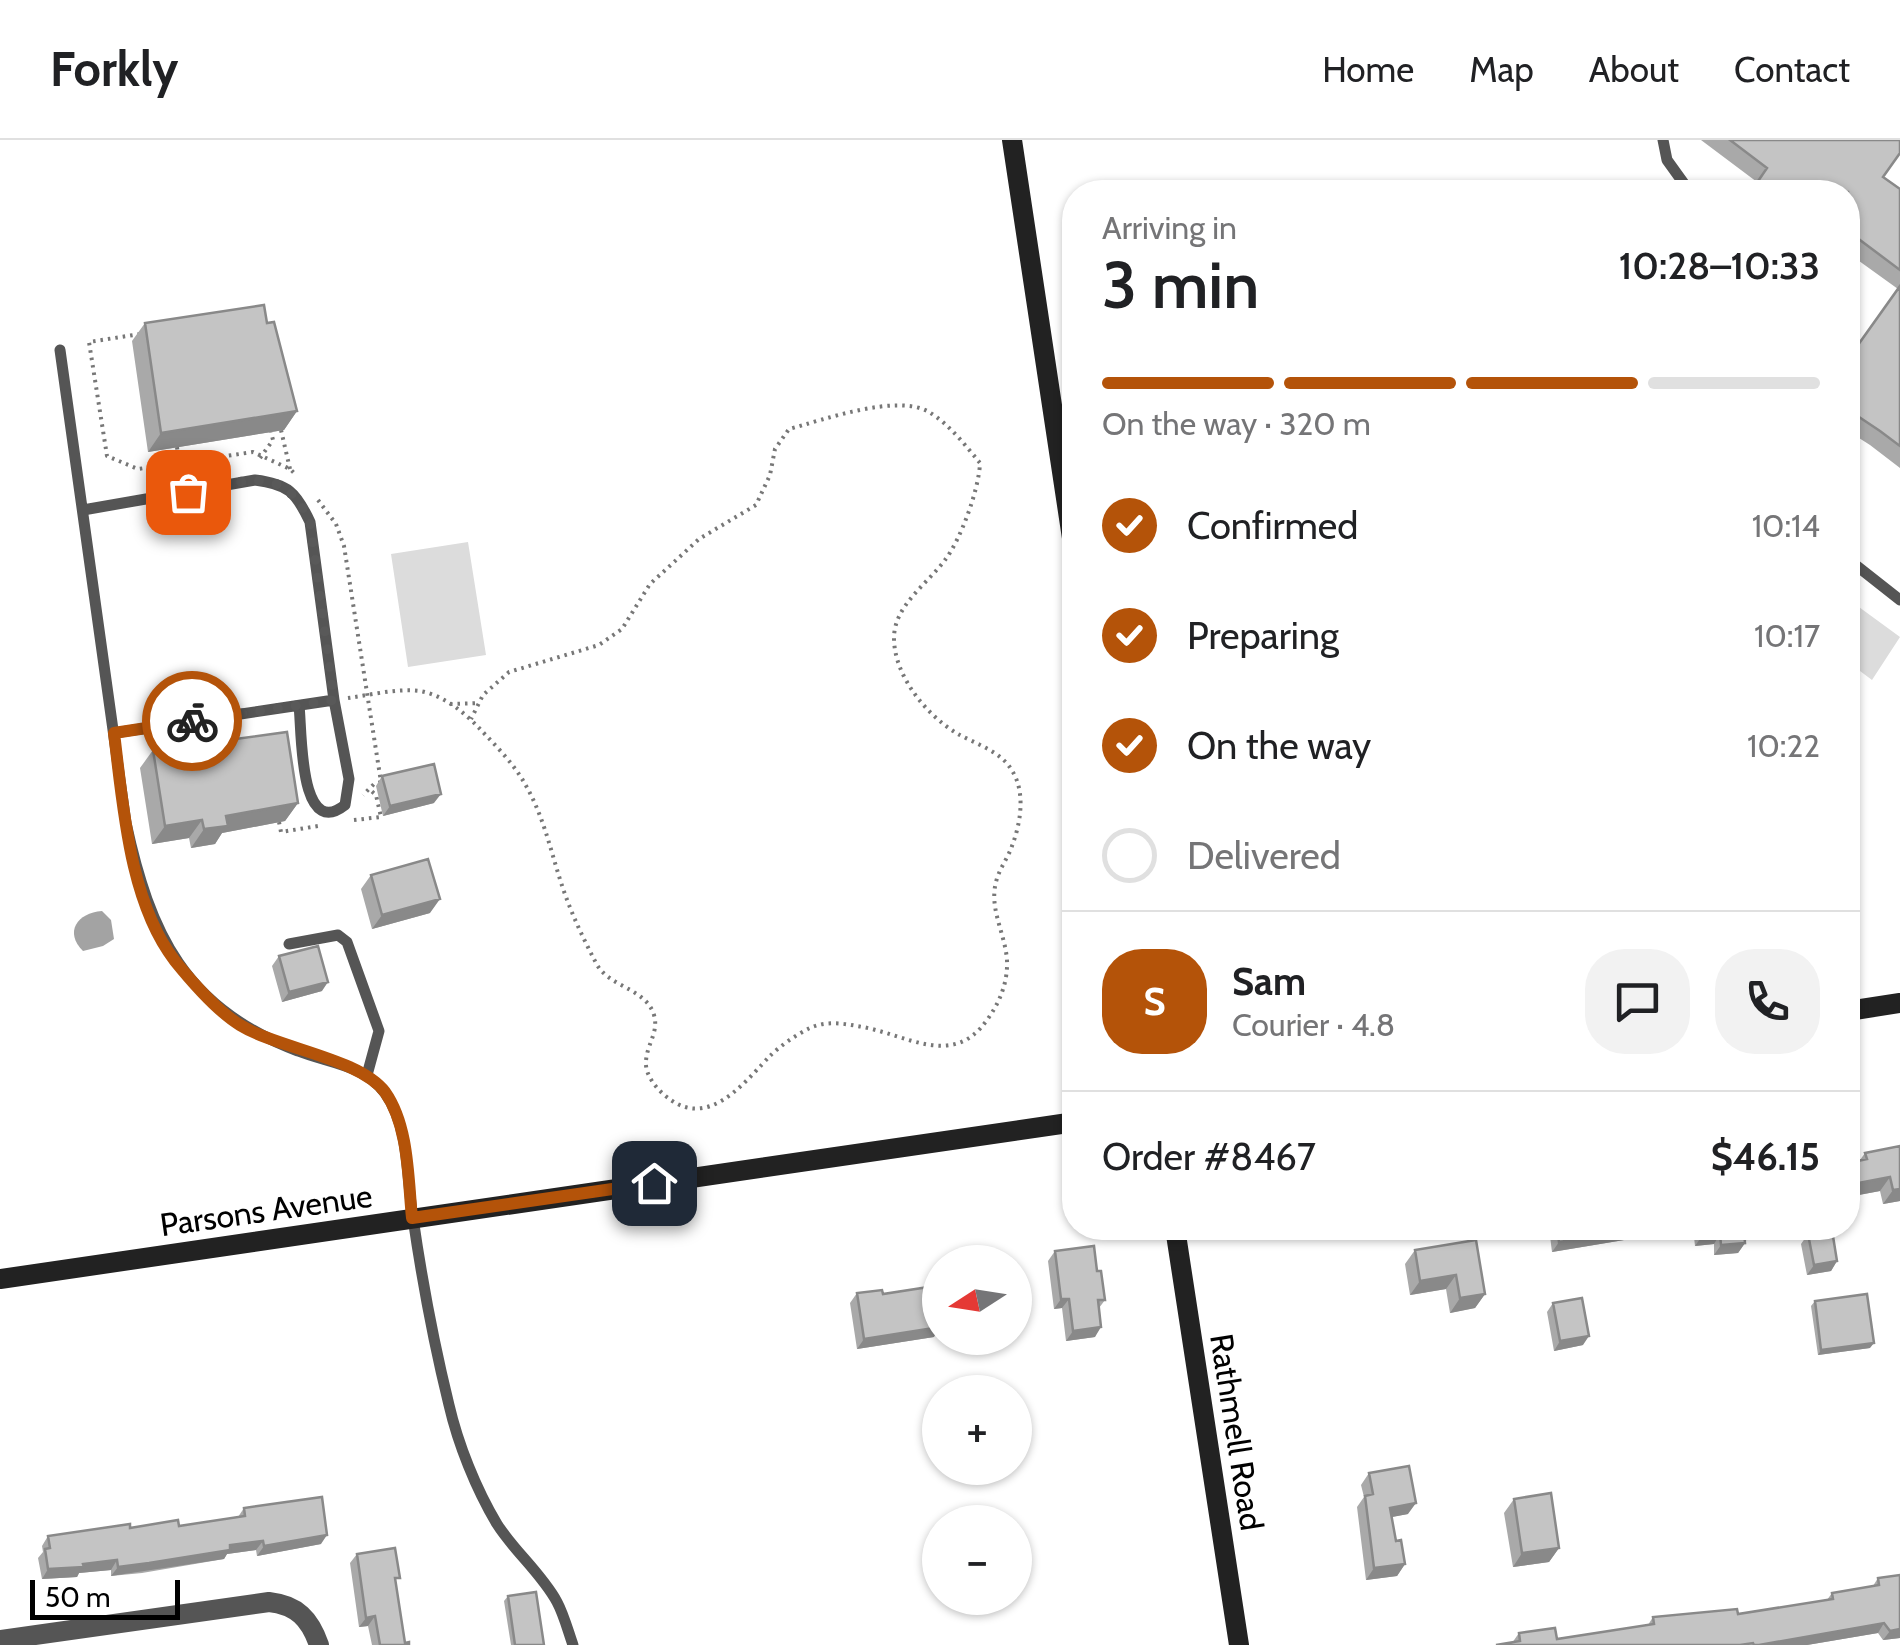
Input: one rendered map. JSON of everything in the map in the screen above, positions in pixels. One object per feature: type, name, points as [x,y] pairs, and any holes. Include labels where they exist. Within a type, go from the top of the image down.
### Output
[{"type":"street","points":[[1012,140],[1062,472]]},
{"type":"street","points":[[1860,1009],[1900,1004]]},
{"type":"street","name":"Parsons Avenue","points":[[0,1279],[1062,1124]]},
{"type":"street","name":"Rathmell Road","points":[[1177,1240],[1239,1645]]},
{"type":"street","points":[[0,1640],[269,1602],[298,1611],[310,1622],[319,1645]]},
{"type":"lane","points":[[1663,140],[1667,160],[1681,180]]},
{"type":"lane","points":[[60,350],[126,822],[138,881],[155,926],[173,959],[239,1024],[367,1076],[386,1094],[398,1120],[405,1152],[412,1218],[449,1407],[465,1454],[497,1523],[558,1602],[572,1645]]},
{"type":"lane","points":[[82,510],[255,480],[280,483],[300,500],[310,522],[334,703],[349,779],[345,806],[337,812],[324,811],[312,800],[305,781],[299,706]]},
{"type":"lane","points":[[1860,569],[1900,600]]},
{"type":"lane","points":[[114,733],[334,703]]},
{"type":"lane","points":[[290,944],[338,935],[346,942],[379,1032],[367,1076]]},
{"type":"path","points":[[334,703],[402,690],[422,692],[450,704],[499,748],[525,783],[551,840],[566,896],[598,968],[641,997],[653,1010],[656,1027],[645,1063],[652,1082],[686,1107],[706,1107],[728,1095],[750,1080],[772,1053],[810,1028],[830,1023],[852,1025],[884,1030],[942,1048],[963,1044],[991,1014],[1005,986],[1007,960],[993,906],[996,882],[1012,848],[1020,816],[1020,790],[1010,766],[936,718],[898,666],[894,635],[904,606],[956,544],[980,478],[980,463],[928,411],[904,406],[868,409],[789,429],[775,448],[770,474],[756,505],[699,540],[673,562],[650,584],[622,629],[599,644],[509,672],[483,695],[471,720]]},
{"type":"path","points":[[281,430],[290,468]]},
{"type":"path","points":[[260,458],[272,440],[272,432]]},
{"type":"path","points":[[177,447],[179,463]]},
{"type":"path","points":[[450,704],[479,703]]},
{"type":"path","points":[[354,820],[381,816],[376,795],[369,789]]},
{"type":"path","points":[[316,817],[326,825]]},
{"type":"shaded area","points":[[468,542],[486,655],[408,667],[391,554]]},
{"type":"shaded area","points":[[1860,608],[1900,637],[1872,680],[1860,671]]},
{"type":"shaded area","points":[[102,911],[111,920],[114,939],[83,951],[74,937],[76,925],[86,915]]},
{"type":"building","points":[[1730,140],[1900,140],[1900,153],[1883,177],[1900,189],[1900,270],[1860,240],[1860,180],[1759,180],[1767,168]]},
{"type":"building","points":[[1900,286],[1900,446],[1860,418],[1860,342]]},
{"type":"building","points":[[264,305],[267,323],[274,322],[297,411],[161,433],[145,323]]},
{"type":"building","points":[[287,732],[298,803],[226,816],[228,826],[204,829],[202,820],[165,826],[153,750]]},
{"type":"building","points":[[434,764],[441,794],[390,806],[382,776]]},
{"type":"building","points":[[428,859],[440,899],[382,915],[371,875]]},
{"type":"building","points":[[318,946],[328,982],[289,992],[279,956]]},
{"type":"building","points":[[1900,1146],[1900,1189],[1893,1190],[1890,1177],[1860,1183],[1860,1160],[1867,1159],[1865,1153]]},
{"type":"building","points":[[1476,1240],[1485,1294],[1460,1298],[1456,1275],[1420,1281],[1415,1250]]},
{"type":"building","points":[[1721,1240],[1745,1240],[1745,1243],[1721,1245]]},
{"type":"building","points":[[1809,1240],[1834,1240],[1837,1261],[1814,1265]]},
{"type":"building","points":[[1094,1246],[1105,1300],[1098,1300],[1101,1327],[1073,1331],[1069,1299],[1061,1299],[1055,1251]]},
{"type":"building","points":[[922,1288],[922,1330],[864,1339],[857,1293],[882,1290],[883,1294]]},
{"type":"building","points":[[1867,1294],[1874,1343],[1821,1350],[1815,1301]]},
{"type":"building","points":[[1582,1298],[1589,1336],[1560,1341],[1553,1303]]},
{"type":"building","points":[[1409,1466],[1416,1503],[1390,1508],[1405,1564],[1374,1568],[1365,1496],[1373,1494],[1369,1473]]},
{"type":"building","points":[[1551,1493],[1559,1548],[1522,1553],[1514,1499]]},
{"type":"building","points":[[322,1497],[327,1535],[264,1546],[263,1541],[230,1545],[230,1550],[118,1567],[117,1560],[48,1569],[48,1536],[178,1520],[179,1526],[245,1516],[244,1508]]},
{"type":"building","points":[[395,1548],[400,1578],[395,1578],[405,1643],[409,1645],[380,1645],[375,1616],[366,1618],[357,1554]]},
{"type":"building","points":[[1900,1575],[1900,1629],[1890,1631],[1884,1623],[1759,1645],[1496,1645],[1520,1641],[1519,1633],[1555,1628],[1557,1639],[1654,1624],[1653,1617],[1737,1609],[1738,1614],[1833,1599],[1832,1593],[1879,1585],[1878,1578]]},
{"type":"building","points":[[536,1592],[544,1645],[515,1645],[508,1596]]},
{"type":"way so far","points":[[188,492],[255,480],[280,483],[300,500],[310,522],[334,700],[192,721]]},
{"type":"route","points":[[192,721],[114,733],[138,881],[155,926],[173,959],[239,1024],[367,1076],[386,1094],[398,1120],[405,1152],[412,1218],[654,1183]]}]
